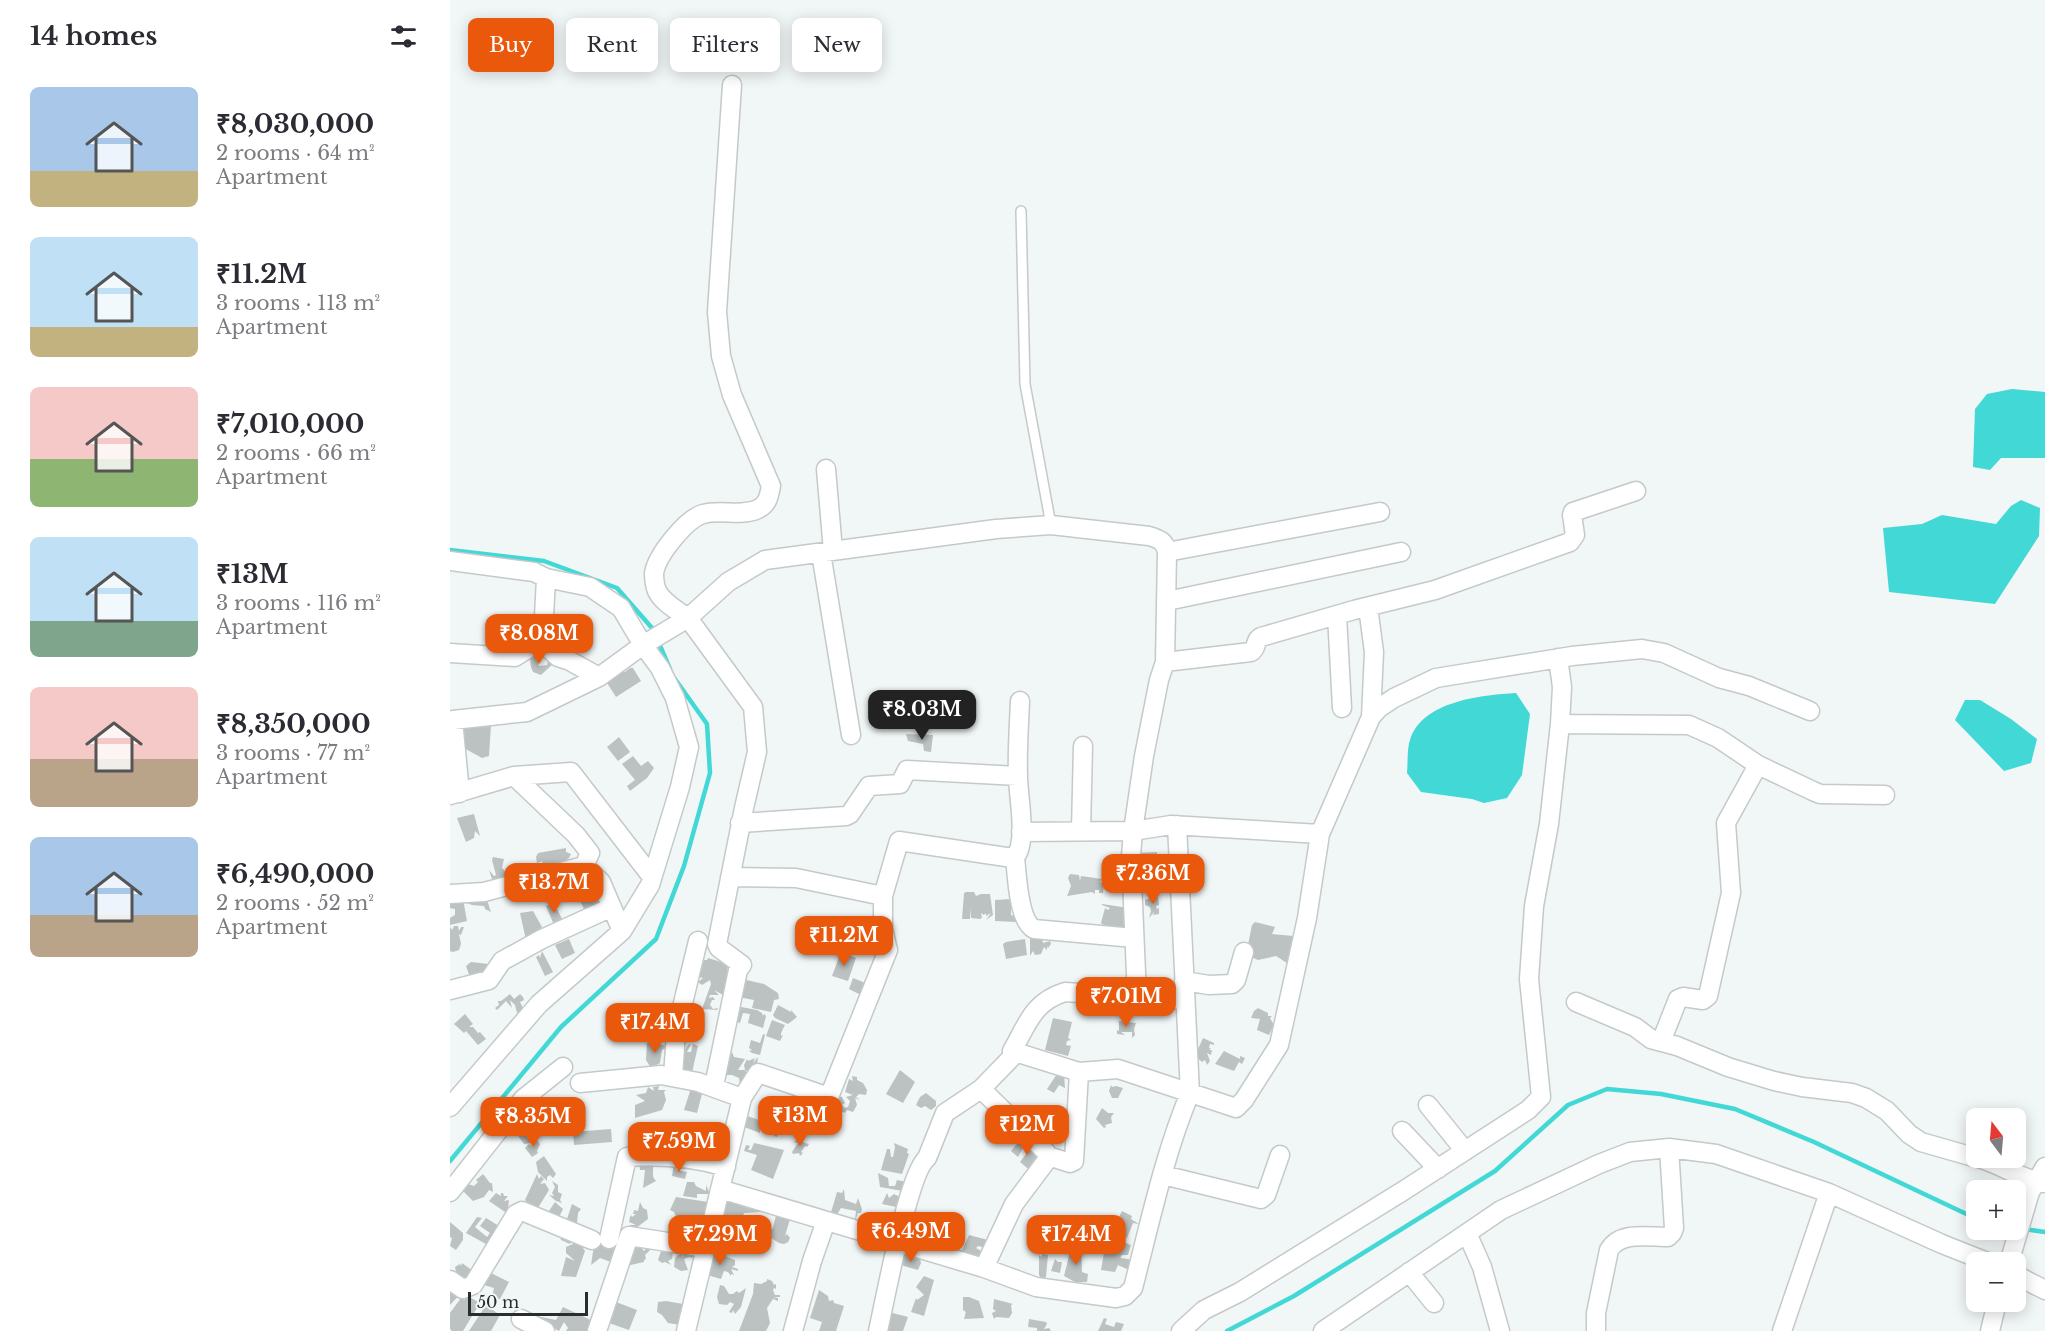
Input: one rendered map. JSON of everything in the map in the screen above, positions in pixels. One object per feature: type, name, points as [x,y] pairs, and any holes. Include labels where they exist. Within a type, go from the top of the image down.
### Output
[{"type":"street","points":[[714,1086],[738,970],[742,965],[717,944],[757,752],[753,707],[688,618],[662,599],[656,588],[654,572],[668,544],[688,523],[701,514],[742,513],[759,508],[769,500],[771,486],[732,395],[721,356],[717,312],[732,85]]},
{"type":"street","points":[[826,469],[827,552],[851,735]]},
{"type":"street","points":[[1165,662],[1251,652],[1261,637],[1444,587],[1570,542],[1575,536],[1573,512],[1636,490]]},
{"type":"street","points":[[1167,552],[1380,512]]},
{"type":"street","points":[[652,877],[571,772],[514,776],[455,794],[453,720],[527,712],[599,677],[643,645],[688,618],[728,582],[765,560],[996,529],[1052,525],[1149,536],[1161,540],[1166,545],[1167,602],[1165,662],[1144,756],[1131,856],[1137,997]]},
{"type":"street","points":[[1167,602],[1401,552]]},
{"type":"street","points":[[450,561],[534,572],[546,578],[590,587],[621,608],[660,668],[675,698],[689,747],[680,787],[650,885],[622,931],[539,1004],[450,1107]]},
{"type":"street","points":[[450,653],[515,657],[540,641],[543,636],[546,578]]},
{"type":"street","points":[[1368,607],[1374,652],[1371,717]]},
{"type":"street","points":[[1337,615],[1342,708]]},
{"type":"street","points":[[540,641],[558,657],[599,677]]},
{"type":"street","points":[[1012,1051],[1079,1072],[1118,1069],[1236,1108],[1244,1100],[1279,1045],[1307,918],[1320,834],[1371,717],[1378,708],[1394,698],[1436,678],[1560,671],[1622,650],[1642,649],[1664,653],[1719,678],[1749,686],[1810,711]]},
{"type":"street","points":[[1181,1331],[1204,1310],[1240,1292],[1437,1169],[1528,1110],[1541,1097],[1529,979],[1534,906],[1549,825],[1560,724],[1560,671]]},
{"type":"street","points":[[1020,701],[1018,776],[1021,832],[1019,852],[1015,857],[1024,920],[1034,929],[1134,938]]},
{"type":"street","points":[[1560,724],[1697,728],[1758,765],[1820,794],[1884,795]]},
{"type":"street","points":[[1081,831],[1083,746]]},
{"type":"street","points":[[1661,1042],[1678,999],[1683,997],[1703,1000],[1708,996],[1731,893],[1726,823],[1758,765]]},
{"type":"street","points":[[741,823],[846,816],[850,814],[869,786],[900,784],[907,770],[1018,776]]},
{"type":"street","points":[[514,776],[576,835],[590,853],[584,866]]},
{"type":"street","points":[[1021,832],[1133,831],[1177,825],[1320,834]]},
{"type":"street","points":[[720,1189],[897,1244],[984,1268],[1036,1287],[1101,1297],[1125,1296],[1133,1288],[1163,1175],[1190,1093],[1177,825]]},
{"type":"street","points":[[686,1331],[742,1098],[758,1072],[829,1097],[888,950],[884,929],[883,896],[899,841],[1015,857]]},
{"type":"street","points":[[584,866],[601,882],[622,931]]},
{"type":"street","points":[[450,894],[484,892],[584,866]]},
{"type":"street","points":[[730,877],[796,878],[883,896]]},
{"type":"street","points":[[450,990],[489,980],[502,961],[542,939],[612,907]]},
{"type":"street","points":[[673,1077],[676,1032],[698,941]]},
{"type":"street","points":[[1185,981],[1209,985],[1232,984],[1236,980],[1244,951]]},
{"type":"street","points":[[878,1331],[908,1200],[922,1162],[927,1158],[945,1113],[981,1089],[1012,1057],[1012,1051],[1038,1006],[1052,996],[1065,992],[1185,1000]]},
{"type":"street","points":[[1576,1002],[1635,1027],[1651,1039],[1774,1082],[1852,1093],[1866,1098],[1887,1111],[1909,1134],[1921,1142],[1966,1155]]},
{"type":"street","points":[[452,1185],[523,1099],[563,1067]]},
{"type":"street","points":[[981,1089],[1048,1156],[1070,1163],[1074,1161],[1079,1072]]},
{"type":"street","points":[[580,1083],[662,1075],[714,1086],[742,1098]]},
{"type":"street","points":[[1428,1105],[1465,1151]]},
{"type":"street","points":[[1402,1131],[1437,1169]]},
{"type":"street","points":[[1596,1331],[1596,1313],[1609,1250],[1613,1243],[1622,1238],[1668,1237],[1674,1228],[1669,1148]]},
{"type":"street","points":[[1323,1331],[1501,1210],[1630,1152],[1669,1148],[1716,1154],[1829,1193],[1966,1253]]},
{"type":"street","points":[[450,1280],[463,1289],[473,1285],[516,1214],[522,1211],[600,1240],[627,1157],[663,1155],[726,1167]]},
{"type":"street","points":[[1163,1175],[1261,1198],[1266,1195],[1280,1155]]},
{"type":"street","points":[[984,1268],[1014,1204],[1048,1156]]},
{"type":"street","points":[[2009,1168],[2039,1181],[2016,1252]]},
{"type":"street","points":[[1782,1331],[1829,1193]]},
{"type":"street","points":[[793,1331],[812,1261],[826,1221]]},
{"type":"street","points":[[1467,1233],[1482,1267],[1500,1331]]},
{"type":"street","points":[[597,1331],[629,1236],[706,1248]]},
{"type":"street","points":[[1409,1272],[1434,1304]]},
{"type":"street","points":[[2026,1276],[2045,1290]]},
{"type":"street","points":[[1990,1331],[1995,1312]]},
{"type":"street","points":[[521,1319],[544,1331]]},
{"type":"lane","points":[[1021,211],[1025,384],[1052,525]]},
{"type":"water","points":[[2012,389],[2045,392],[2045,458],[2001,458],[1990,470],[1973,467],[1975,409],[1987,394]]},
{"type":"water","points":[[2021,500],[2040,508],[2039,536],[1995,604],[1889,592],[1883,528],[1922,524],[1942,515],[1996,524],[2011,506]]},
{"type":"water","points":[[1516,693],[1530,714],[1522,775],[1507,798],[1484,803],[1472,799],[1421,792],[1407,773],[1408,751],[1410,740],[1417,727],[1427,716],[1471,698]]},
{"type":"water","points":[[1965,700],[1980,700],[2011,719],[2037,739],[2031,763],[2004,771],[1955,720]]},
{"type":"building","points":[[536,652],[539,666],[547,665],[548,660],[554,663],[541,675],[533,672],[531,667],[530,659]]},
{"type":"building","points":[[633,668],[641,681],[616,697],[607,683],[607,677],[619,669],[625,672]]},
{"type":"building","points":[[464,724],[491,725],[489,756],[482,758],[462,747]]},
{"type":"building","points":[[906,734],[933,735],[931,752],[924,751],[923,744],[908,741]]},
{"type":"building","points":[[619,737],[630,752],[618,761],[607,747]]},
{"type":"building","points":[[633,756],[641,766],[648,761],[654,768],[647,778],[630,791],[627,786],[635,780],[622,764]]},
{"type":"building","points":[[474,814],[480,836],[475,831],[474,838],[466,842],[457,818]]},
{"type":"building","points":[[566,848],[566,852],[571,854],[561,864],[543,869],[539,867],[543,861],[537,863],[538,853]]},
{"type":"building","points":[[1157,852],[1157,864],[1153,864],[1153,868],[1139,869],[1138,853]]},
{"type":"building","points":[[493,857],[504,859],[502,868],[505,871],[510,867],[515,876],[505,876],[496,883],[493,882],[489,870],[494,876],[496,875]]},
{"type":"building","points":[[1070,874],[1079,875],[1080,881],[1081,876],[1102,879],[1100,882],[1104,884],[1103,893],[1095,890],[1095,894],[1092,892],[1067,896],[1071,886],[1068,878]]},
{"type":"building","points":[[597,886],[607,901],[587,916],[579,898]]},
{"type":"building","points":[[974,892],[976,896],[990,894],[993,915],[986,920],[991,913],[986,916],[986,913],[984,915],[981,913],[982,918],[980,919],[971,918],[970,908],[970,919],[962,919],[964,893]]},
{"type":"building","points":[[1158,897],[1159,905],[1156,906],[1157,909],[1159,908],[1159,914],[1153,915],[1154,912],[1149,918],[1151,911],[1150,907],[1145,905],[1145,899]]},
{"type":"building","points":[[467,898],[487,900],[491,912],[484,906],[467,903]]},
{"type":"building","points":[[463,899],[467,921],[450,925],[450,918],[455,915],[455,909],[450,908],[450,902]]},
{"type":"building","points":[[1011,899],[1011,915],[1017,917],[1016,922],[995,921],[995,900]]},
{"type":"building","points":[[554,903],[563,921],[554,925],[546,906]]},
{"type":"building","points":[[1102,904],[1129,908],[1126,931],[1106,927],[1101,923],[1105,908],[1108,910],[1110,908]]},
{"type":"building","points":[[533,911],[542,927],[539,932],[526,940],[520,913]]},
{"type":"building","points":[[1255,922],[1275,927],[1272,934],[1293,936],[1290,965],[1276,956],[1258,960],[1246,955],[1252,925]]},
{"type":"building","points":[[454,926],[458,926],[459,931],[461,927],[464,927],[461,935],[459,934],[461,944],[459,950],[453,952],[450,951],[450,927],[452,930]]},
{"type":"building","points":[[1030,933],[1042,936],[1043,943],[1050,941],[1051,944],[1048,948],[1047,946],[1047,950],[1044,947],[1041,954],[1035,955],[1033,951],[1030,956]]},
{"type":"building","points":[[569,939],[575,953],[562,959],[555,945]]},
{"type":"building","points":[[1025,939],[1027,955],[1006,959],[1003,944]]},
{"type":"building","points":[[542,951],[553,972],[545,976],[536,957],[539,955],[540,958]]},
{"type":"building","points":[[841,952],[856,958],[848,981],[832,976]]},
{"type":"building","points":[[708,958],[728,964],[725,996],[714,990],[719,995],[710,995],[709,998],[713,997],[715,1000],[712,1000],[710,1005],[713,1009],[718,1008],[717,1010],[702,1009],[711,984],[710,980],[702,985],[698,982],[703,978],[699,977],[699,972],[702,960]]},
{"type":"building","points":[[471,962],[488,964],[491,973],[472,983],[466,966]]},
{"type":"building","points":[[853,978],[868,984],[863,996],[849,989]]},
{"type":"building","points":[[742,979],[764,984],[778,993],[779,999],[774,1000],[771,1012],[752,1008],[754,1000],[738,997]]},
{"type":"building","points":[[510,994],[514,999],[520,994],[523,997],[524,1000],[520,1002],[524,1010],[517,1013],[515,1005],[510,1000],[512,1008],[506,1001],[497,1010],[495,1008],[499,1005],[498,1001]]},
{"type":"building","points":[[778,1005],[791,1012],[791,1010],[797,1017],[788,1024],[775,1018],[773,1015]]},
{"type":"building","points":[[741,1007],[757,1010],[763,1016],[764,1014],[766,1016],[763,1028],[748,1023],[750,1014],[743,1013],[740,1023],[737,1022]]},
{"type":"building","points":[[1258,1008],[1268,1013],[1268,1016],[1272,1016],[1270,1018],[1274,1025],[1269,1035],[1257,1030],[1260,1019],[1251,1018]]},
{"type":"building","points":[[632,1010],[658,1013],[659,1022],[648,1020],[647,1032],[631,1031]]},
{"type":"building","points":[[465,1014],[473,1024],[469,1027],[473,1027],[486,1039],[478,1045],[466,1031],[464,1033],[454,1024]]},
{"type":"building","points":[[1053,1018],[1072,1022],[1068,1038],[1071,1040],[1067,1041],[1066,1045],[1071,1046],[1068,1056],[1045,1050]]},
{"type":"building","points":[[772,1020],[785,1025],[780,1041],[766,1036]]},
{"type":"building","points":[[1119,1021],[1136,1023],[1135,1035],[1132,1038],[1132,1032],[1121,1032],[1125,1035],[1117,1034]]},
{"type":"building","points":[[687,1023],[701,1026],[705,1023],[701,1039],[686,1038],[684,1035]]},
{"type":"building","points":[[763,1034],[765,1035],[760,1055],[749,1051],[752,1050],[749,1048],[751,1040],[760,1043]]},
{"type":"building","points":[[1203,1038],[1214,1043],[1214,1045],[1210,1044],[1209,1048],[1212,1050],[1211,1055],[1207,1053],[1210,1061],[1207,1065],[1205,1060],[1202,1062],[1195,1056]]},
{"type":"building","points":[[647,1043],[671,1046],[662,1050],[660,1063],[651,1068],[646,1060]]},
{"type":"building","points":[[691,1044],[687,1052],[691,1052],[693,1044],[698,1046],[691,1077],[682,1074],[683,1052]]},
{"type":"building","points":[[1224,1051],[1240,1059],[1240,1056],[1245,1058],[1242,1064],[1239,1062],[1234,1071],[1215,1064]]},
{"type":"building","points":[[732,1052],[734,1057],[745,1059],[738,1070],[745,1070],[747,1073],[740,1085],[739,1078],[723,1075]]},
{"type":"building","points":[[758,1057],[757,1065],[749,1072],[745,1070],[744,1065],[747,1059],[748,1061],[755,1058],[753,1063]]},
{"type":"building","points":[[900,1070],[915,1082],[903,1103],[886,1094]]},
{"type":"building","points":[[1059,1071],[1064,1074],[1065,1088],[1059,1085],[1054,1093],[1047,1089]]},
{"type":"building","points":[[852,1076],[857,1077],[857,1080],[863,1083],[867,1090],[866,1095],[859,1094],[856,1097],[860,1100],[855,1098],[857,1105],[853,1112],[847,1110],[845,1113],[834,1108],[839,1096],[845,1103],[842,1105],[845,1108],[848,1107],[850,1101],[846,1097],[853,1095],[845,1092],[849,1079],[853,1081]]},
{"type":"building","points":[[692,1085],[703,1090],[697,1113],[684,1110]]},
{"type":"building","points":[[1111,1085],[1123,1088],[1118,1098],[1112,1098],[1109,1091]]},
{"type":"building","points":[[659,1086],[658,1090],[666,1090],[664,1092],[666,1100],[662,1110],[635,1118],[635,1105],[645,1101],[636,1095],[646,1093],[648,1087],[654,1091],[653,1087]]},
{"type":"building","points":[[795,1089],[807,1093],[801,1106],[790,1101]]},
{"type":"building","points":[[926,1093],[936,1101],[936,1106],[931,1110],[925,1106],[921,1108],[916,1105],[920,1097]]},
{"type":"building","points":[[1102,1108],[1108,1113],[1114,1113],[1111,1117],[1112,1123],[1105,1125],[1104,1128],[1096,1119]]},
{"type":"building","points":[[799,1113],[803,1113],[808,1120],[801,1133],[791,1129]]},
{"type":"building","points":[[742,1114],[765,1122],[766,1126],[763,1129],[760,1127],[760,1133],[739,1125]]},
{"type":"building","points":[[769,1123],[770,1127],[780,1131],[780,1135],[774,1136],[774,1130],[766,1126]]},
{"type":"building","points":[[532,1124],[541,1134],[531,1143],[524,1144],[518,1136]]},
{"type":"building","points":[[611,1129],[612,1142],[574,1145],[573,1132]]},
{"type":"building","points":[[536,1139],[540,1144],[538,1153],[532,1157],[525,1148],[529,1144],[533,1147],[532,1144]]},
{"type":"building","points":[[798,1139],[809,1144],[805,1146],[800,1156],[799,1153],[793,1154],[792,1152],[798,1143],[794,1142]]},
{"type":"building","points":[[1021,1139],[1043,1159],[1032,1172],[1020,1162],[1026,1154],[1023,1148],[1018,1157],[1011,1151]]},
{"type":"building","points":[[707,1141],[716,1145],[716,1148],[713,1148],[713,1157],[705,1155],[709,1145]]},
{"type":"building","points":[[754,1143],[784,1150],[773,1179],[751,1170],[757,1155],[744,1151],[746,1145],[750,1146],[748,1150],[751,1150]]},
{"type":"building","points":[[894,1143],[908,1149],[909,1154],[902,1174],[881,1170],[887,1149],[890,1149],[891,1157],[893,1157]]},
{"type":"building","points":[[544,1156],[556,1174],[553,1178],[550,1175],[547,1177],[547,1181],[538,1172],[536,1162]]},
{"type":"building","points":[[639,1160],[653,1164],[653,1177],[656,1181],[643,1188],[645,1170],[640,1170]]},
{"type":"building","points":[[674,1163],[677,1163],[676,1170],[687,1172],[685,1179],[672,1176]]},
{"type":"building","points":[[878,1173],[888,1178],[889,1186],[895,1186],[897,1180],[911,1183],[908,1192],[880,1187]]},
{"type":"building","points":[[483,1174],[492,1183],[493,1192],[489,1190],[484,1197],[473,1201],[463,1191],[468,1184],[474,1186],[478,1182],[476,1180]]},
{"type":"building","points":[[537,1174],[539,1179],[541,1176],[544,1179],[540,1184],[545,1183],[549,1190],[536,1211],[525,1200]]},
{"type":"building","points":[[552,1181],[558,1185],[558,1192],[562,1194],[560,1200],[562,1203],[549,1195],[554,1196],[552,1193],[555,1187]]},
{"type":"building","points":[[687,1182],[694,1182],[696,1186],[706,1191],[706,1185],[710,1194],[697,1194],[697,1198],[683,1196]]},
{"type":"building","points":[[844,1189],[845,1200],[856,1204],[858,1198],[862,1209],[855,1221],[856,1211],[841,1208],[834,1219],[829,1219],[837,1192],[842,1193]]},
{"type":"building","points":[[496,1193],[508,1196],[504,1201],[509,1200],[508,1209],[505,1212],[489,1201]]},
{"type":"building","points":[[887,1193],[889,1198],[894,1194],[900,1197],[901,1208],[882,1204]]},
{"type":"building","points":[[721,1195],[744,1200],[762,1212],[744,1213],[740,1226],[733,1229],[728,1227],[720,1221]]},
{"type":"building","points":[[676,1197],[708,1202],[706,1220],[676,1217],[670,1210]]},
{"type":"building","points":[[555,1202],[563,1209],[558,1219],[547,1214]]},
{"type":"building","points":[[640,1202],[647,1210],[648,1219],[632,1231],[630,1225],[636,1225],[629,1222],[630,1217],[636,1214],[633,1214],[634,1210],[638,1211]]},
{"type":"building","points":[[572,1204],[581,1209],[577,1223],[572,1228],[566,1222]]},
{"type":"building","points":[[1122,1211],[1132,1216],[1131,1219],[1139,1224],[1133,1223],[1127,1238],[1124,1237],[1123,1232],[1126,1226],[1118,1219]]},
{"type":"building","points":[[776,1215],[790,1219],[785,1236],[787,1234],[790,1238],[784,1244],[768,1236],[767,1232],[773,1228]]},
{"type":"building","points":[[477,1217],[482,1218],[475,1227],[487,1237],[490,1233],[480,1226],[486,1218],[499,1226],[486,1244],[466,1233]]},
{"type":"building","points":[[450,1222],[463,1233],[463,1240],[456,1250],[450,1246],[452,1238],[450,1237]]},
{"type":"building","points":[[939,1230],[943,1234],[937,1249],[932,1247]]},
{"type":"building","points":[[599,1232],[608,1245],[621,1236],[611,1262],[600,1258],[591,1265],[594,1245]]},
{"type":"building","points":[[560,1235],[586,1245],[583,1248],[585,1251],[576,1277],[561,1276],[566,1257],[575,1261],[566,1253],[566,1247],[573,1244],[572,1241],[570,1244],[561,1240]]},
{"type":"building","points":[[969,1235],[988,1240],[986,1248],[978,1246],[976,1248],[981,1251],[977,1260],[960,1255]]},
{"type":"building","points":[[1110,1236],[1119,1241],[1120,1245],[1123,1242],[1131,1245],[1128,1255],[1122,1255],[1120,1258],[1129,1259],[1129,1270],[1118,1265],[1115,1272],[1101,1270],[1104,1253],[1114,1251],[1113,1247],[1106,1248]]},
{"type":"building","points":[[1072,1244],[1081,1245],[1082,1272],[1088,1274],[1087,1282],[1075,1282],[1064,1276]]},
{"type":"building","points":[[631,1245],[641,1247],[644,1251],[647,1247],[652,1248],[645,1255],[644,1262],[626,1266]]},
{"type":"building","points":[[661,1251],[673,1253],[672,1259],[668,1261],[671,1265],[658,1260]]},
{"type":"building","points":[[715,1252],[735,1260],[735,1265],[732,1267],[738,1271],[731,1269],[734,1275],[731,1274],[731,1276],[724,1271],[721,1279],[707,1275],[711,1254]]},
{"type":"building","points":[[695,1253],[692,1258],[684,1259],[688,1270],[681,1271],[674,1267],[675,1258],[678,1255],[682,1254],[683,1258],[683,1255]]},
{"type":"building","points":[[905,1254],[909,1258],[920,1259],[918,1270],[901,1263]]},
{"type":"building","points":[[1042,1254],[1048,1255],[1046,1277],[1042,1280],[1039,1275],[1039,1255],[1042,1257]]},
{"type":"building","points":[[1055,1259],[1062,1262],[1060,1273],[1051,1271]]},
{"type":"building","points":[[462,1263],[473,1271],[468,1280],[450,1276],[456,1272],[455,1267],[460,1264],[461,1266]]},
{"type":"building","points":[[489,1272],[509,1282],[500,1299],[492,1297],[494,1288],[484,1285],[481,1280]]},
{"type":"building","points":[[924,1276],[934,1280],[924,1316],[911,1312],[916,1298],[917,1300],[924,1295],[916,1287]]},
{"type":"building","points":[[767,1279],[774,1285],[776,1284],[776,1289],[773,1290],[775,1295],[780,1295],[780,1297],[773,1297],[778,1298],[778,1301],[773,1299],[767,1308],[770,1323],[766,1331],[739,1331],[753,1294],[754,1283],[761,1284]]},
{"type":"building","points":[[450,1282],[463,1291],[450,1305]]},
{"type":"building","points":[[720,1285],[724,1286],[729,1294],[737,1291],[739,1293],[746,1288],[741,1307],[735,1314],[733,1310],[732,1313],[729,1312],[734,1304],[730,1302],[727,1305],[719,1304],[717,1297]]},
{"type":"building","points":[[819,1290],[828,1296],[829,1301],[833,1300],[834,1303],[844,1306],[836,1331],[819,1331],[822,1322],[810,1318]]},
{"type":"building","points":[[466,1295],[480,1303],[463,1331],[452,1331],[450,1313],[461,1298],[465,1300]]},
{"type":"building","points":[[963,1297],[979,1301],[984,1318],[964,1319],[966,1312],[963,1310]]},
{"type":"building","points":[[994,1299],[1013,1304],[1009,1318],[996,1317],[994,1319],[992,1313],[996,1311],[993,1309]]},
{"type":"building","points":[[611,1300],[637,1310],[629,1330],[603,1321]]},
{"type":"building","points":[[658,1302],[683,1304],[680,1325],[668,1323],[657,1312]]},
{"type":"building","points":[[486,1305],[500,1315],[491,1331],[469,1331]]},
{"type":"building","points":[[563,1307],[593,1321],[588,1331],[566,1331],[568,1328],[564,1322],[559,1331],[540,1320],[541,1317],[556,1320]]},
{"type":"building","points":[[889,1312],[908,1317],[903,1331],[881,1331]]},
{"type":"building","points":[[1104,1318],[1107,1319],[1105,1324],[1114,1327],[1116,1322],[1124,1324],[1121,1331],[1098,1331]]},
{"type":"building","points":[[1029,1319],[1046,1322],[1044,1329],[1049,1328],[1051,1331],[1037,1331],[1037,1328],[1028,1327]]},
{"type":"waterway","points":[[450,550],[544,561],[617,588],[654,633]]},
{"type":"waterway","points":[[658,641],[670,669]]},
{"type":"waterway","points":[[450,1161],[561,1027],[656,939],[684,866],[710,773],[707,724],[675,679]]},
{"type":"waterway","points":[[1227,1331],[1294,1296],[1495,1171],[1568,1105],[1607,1089],[1661,1094],[1735,1109],[1814,1142],[1966,1214]]},
{"type":"waterway","points":[[2026,1229],[2045,1232]]}]
